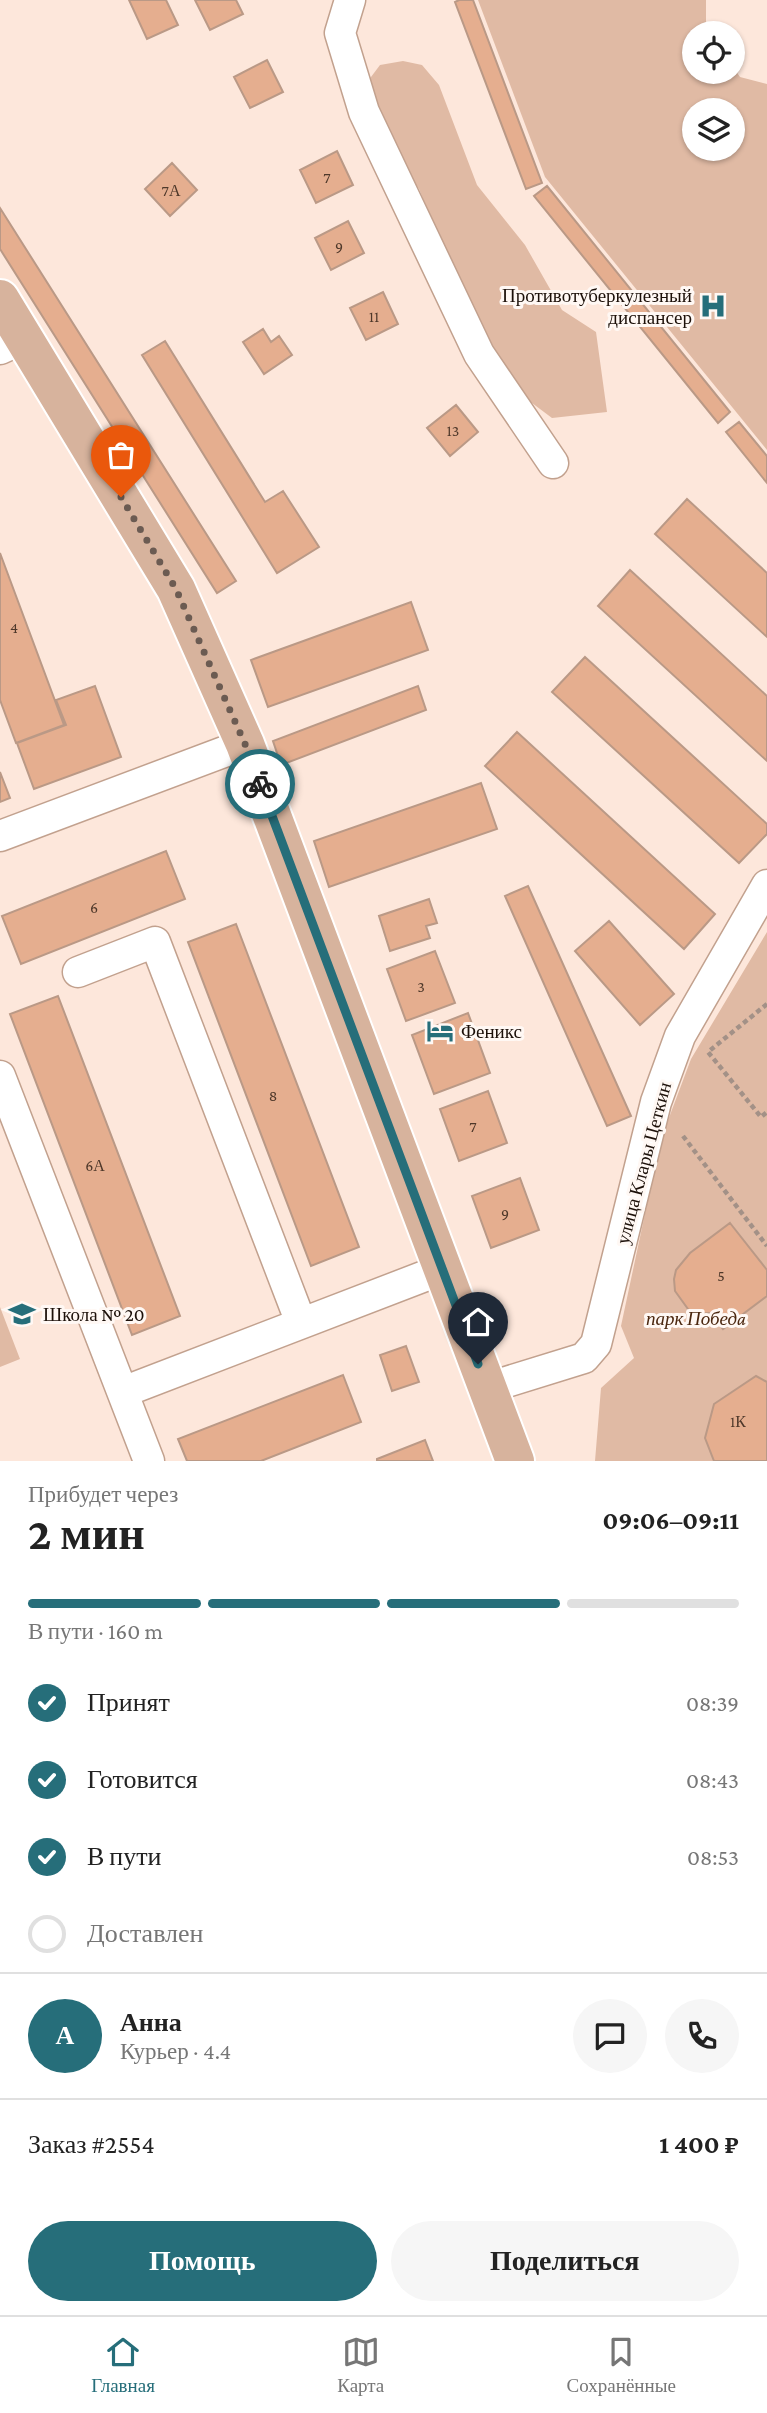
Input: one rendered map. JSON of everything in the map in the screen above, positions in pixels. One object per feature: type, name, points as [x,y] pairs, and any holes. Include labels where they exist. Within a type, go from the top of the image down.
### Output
[{"type":"main road","points":[[0,299],[12,343],[176,589],[245,744],[515,1461]]},
{"type":"street","points":[[350,0],[340,33],[365,113],[479,355],[553,463]]},
{"type":"street","points":[[0,836],[245,744]]},
{"type":"street","name":"улица Клары Цеткин","points":[[488,1388],[584,1358],[596,1344],[656,1102],[680,1035],[767,885]]},
{"type":"street","points":[[78,972],[155,942],[301,1323]]},
{"type":"street","points":[[0,1076],[149,1461]]},
{"type":"street","points":[[123,1392],[443,1269]]},
{"type":"path","points":[[767,1004],[708,1052],[761,1117],[767,1112]]},
{"type":"path","points":[[683,1136],[767,1246]]},
{"type":"green space","name":"Противотуберкулезный диспансер","points":[[478,0],[706,0],[706,21],[682,21],[682,84],[745,84],[745,78],[767,84],[767,450],[545,177]]},
{"type":"green space","points":[[403,61],[422,65],[439,85],[477,185],[525,245],[562,310],[596,332],[607,412],[552,418],[516,391],[480,333],[419,189],[379,132],[368,81],[380,65]]},
{"type":"green space","name":"парк Победa","points":[[767,932],[767,1461],[595,1461],[601,1388],[634,1358],[621,1326],[661,1139],[691,1059]]},
{"type":"green space","points":[[0,1307],[20,1359],[0,1367]]},
{"type":"building","points":[[129,0],[166,0],[178,25],[147,39]]},
{"type":"building","points":[[195,0],[236,0],[243,14],[210,30]]},
{"type":"building","points":[[473,0],[542,183],[526,189],[455,2]]},
{"type":"building","points":[[267,60],[283,92],[250,108],[234,77]]},
{"type":"building","points":[[337,151],[353,185],[316,203],[300,170]]},
{"type":"building","points":[[172,163],[197,190],[170,216],[145,189]]},
{"type":"building","points":[[547,186],[730,412],[718,423],[534,196]]},
{"type":"building","points":[[0,208],[236,581],[217,593],[0,249]]},
{"type":"building","points":[[348,221],[364,253],[331,270],[315,238]]},
{"type":"building","points":[[383,292],[398,324],[366,340],[350,308]]},
{"type":"building","points":[[263,329],[271,342],[279,336],[292,355],[264,374],[243,342]]},
{"type":"building","points":[[165,341],[265,502],[283,491],[319,547],[277,573],[142,355]]},
{"type":"building","points":[[456,405],[478,432],[450,456],[427,428]]},
{"type":"building","points":[[739,422],[767,456],[767,483],[726,432]]},
{"type":"building","points":[[687,499],[767,573],[767,637],[655,534]]},
{"type":"building","points":[[0,553],[64,725],[16,743],[0,700]]},
{"type":"building","points":[[630,570],[767,696],[767,761],[598,606]]},
{"type":"building","points":[[411,602],[428,650],[268,707],[251,660]]},
{"type":"building","points":[[585,657],[767,824],[767,834],[739,863],[552,692]]},
{"type":"building","points":[[95,686],[121,757],[34,789],[17,743],[66,725],[56,700]]},
{"type":"building","points":[[418,686],[426,710],[281,765],[273,741]]},
{"type":"building","points":[[517,732],[715,914],[684,949],[485,766]]},
{"type":"building","points":[[0,772],[10,798],[0,802]]},
{"type":"building","points":[[481,783],[497,829],[329,887],[314,841]]},
{"type":"building","points":[[166,851],[185,899],[21,964],[2,916]]},
{"type":"building","points":[[528,886],[631,1116],[607,1126],[505,896]]},
{"type":"building","points":[[429,899],[437,923],[426,926],[430,938],[390,951],[379,916]]},
{"type":"building","points":[[609,921],[674,994],[640,1025],[575,951]]},
{"type":"building","points":[[236,924],[359,1247],[311,1266],[188,942]]},
{"type":"building","points":[[435,951],[455,1003],[406,1021],[387,969]]},
{"type":"building","points":[[58,996],[180,1316],[132,1335],[10,1014]]},
{"type":"building","points":[[468,1013],[490,1073],[434,1094],[412,1035]]},
{"type":"building","points":[[488,1091],[507,1143],[459,1161],[440,1109]]},
{"type":"building","points":[[520,1178],[539,1230],[491,1248],[472,1196]]},
{"type":"building","points":[[730,1223],[767,1270],[767,1296],[723,1329],[710,1313],[697,1314],[688,1309],[675,1291],[674,1279],[676,1270],[690,1253]]},
{"type":"building","points":[[406,1346],[419,1382],[392,1391],[380,1355]]},
{"type":"building","points":[[343,1375],[361,1422],[261,1461],[187,1461],[178,1439]]},
{"type":"building","points":[[756,1376],[767,1382],[767,1461],[714,1461],[705,1438],[714,1404]]},
{"type":"building","points":[[425,1440],[433,1461],[377,1461],[377,1459]]},
{"type":"way so far","points":[[121,497],[176,589],[260,784]]},
{"type":"place","name":"Противотуберкулезный диспансер","points":[[713,306]]},
{"type":"place","name":"Феникс","points":[[440,1031]]},
{"type":"place","name":"Школа № 20","points":[[22,1314]]},
{"type":"route","points":[[260,784],[478,1364]]}]
